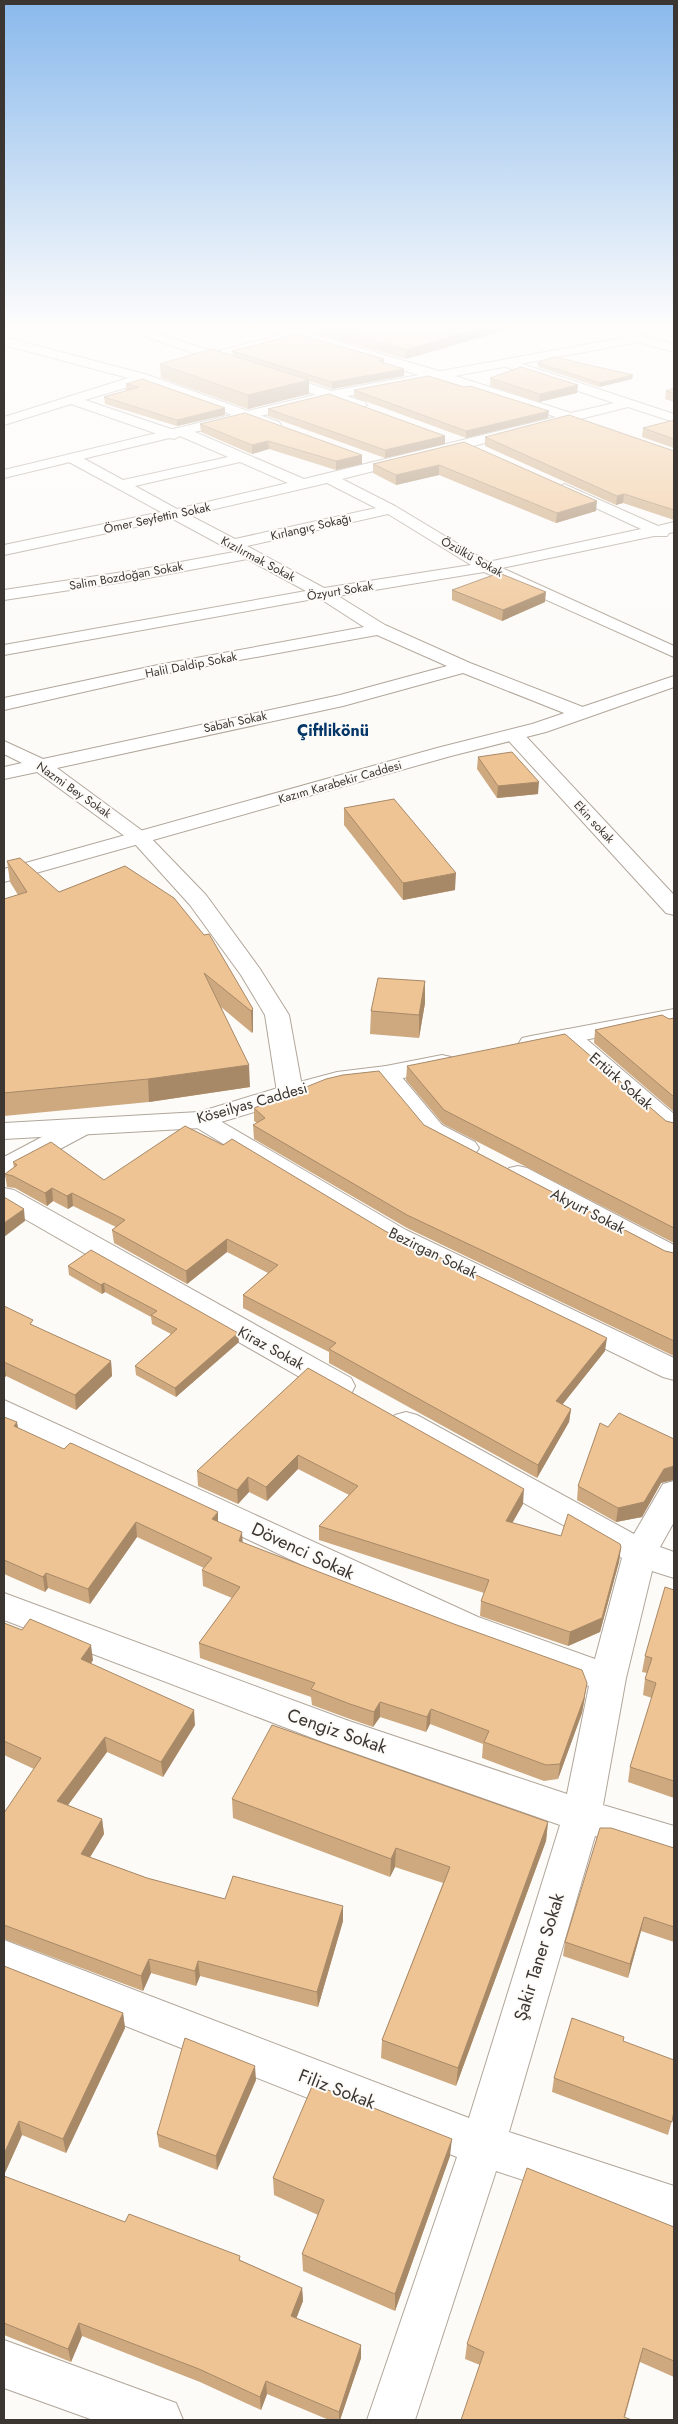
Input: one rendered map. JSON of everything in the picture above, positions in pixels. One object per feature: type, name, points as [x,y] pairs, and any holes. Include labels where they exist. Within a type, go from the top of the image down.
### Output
[{"type":"street","points":[[4,474],[150,440]]},
{"type":"street","points":[[197,440],[304,485]]},
{"type":"street","points":[[455,440],[482,452]]},
{"type":"street","name":"Ömer Seyfettin Sokak","points":[[4,550],[176,515],[386,465],[481,440]]},
{"type":"street","points":[[359,455],[386,465]]},
{"type":"street","points":[[124,484],[241,458]]},
{"type":"street","name":"Kızılırmak Sokak","points":[[74,459],[124,484],[176,515],[322,594],[379,629],[464,667],[581,714]]},
{"type":"street","name":"Özülkü Sokak","points":[[329,478],[390,509],[486,567],[674,652]]},
{"type":"street","points":[[552,484],[674,539]]},
{"type":"street","name":"Kırlangıç Sokağı","points":[[231,544],[390,509]]},
{"type":"street","name":"Özyurt Sokak","points":[[4,650],[486,567],[674,527]]},
{"type":"street","name":"Salim Bozdoğan Sokak","points":[[4,596],[143,574],[248,554]]},
{"type":"street","name":"Halil Daldip Sokak","points":[[4,704],[158,670],[379,629]]},
{"type":"street","name":"Sabah Sokak","points":[[4,773],[343,700],[464,667]]},
{"type":"street","name":"Kazım Karabekir Caddesi","points":[[4,876],[444,752],[514,736],[673,684]]},
{"type":"street","name":"Ekin sokak","points":[[514,736],[674,908]]},
{"type":"street","name":"Nazmi Bey Sokak","points":[[4,747],[39,764],[141,838],[198,900],[252,974],[277,1015],[290,1092]]},
{"type":"street","points":[[510,1048],[674,1016]]},
{"type":"street","name":"Ertürk Sokak","points":[[568,1036],[674,1127]]},
{"type":"street","name":"Köseilyas Caddesi","points":[[4,1132],[201,1120],[290,1092],[337,1080],[386,1074],[463,1058]]},
{"type":"street","name":"Akyurt Sokak","points":[[386,1074],[433,1131],[674,1257]]},
{"type":"street","name":"Bezirgan Sokak","points":[[201,1120],[396,1236],[674,1370]]},
{"type":"street","points":[[4,1168],[81,1127]]},
{"type":"street","name":"Kiraz Sokak","points":[[4,1196],[372,1404],[657,1559]]},
{"type":"street","name":"Dövenci Sokak","points":[[4,1411],[466,1627],[608,1678]]},
{"type":"street","name":"Şakir Taner Sokak","points":[[391,2420],[482,2145],[582,1817],[608,1678],[657,1559],[674,1492]]},
{"type":"street","name":"Cengiz Sokak","points":[[4,1606],[297,1718],[582,1817],[674,1843]]},
{"type":"street","name":"Filiz Sokak","points":[[4,1959],[482,2145],[674,2208]]},
{"type":"street","points":[[4,2364],[159,2420]]},
{"type":"building","points":[[240,440],[321,440],[362,455],[336,461],[268,441],[252,445]]},
{"type":"building","points":[[357,440],[427,440],[385,450]]},
{"type":"building","points":[[492,440],[642,440],[674,451],[674,510],[624,494],[617,496]]},
{"type":"building","points":[[464,442],[597,501],[557,513],[439,465],[396,475],[373,464]]},
{"type":"building","points":[[499,573],[546,592],[503,610],[452,590]]},
{"type":"building","points":[[512,752],[539,782],[498,786],[478,757]]},
{"type":"building","points":[[394,799],[456,873],[403,883],[344,808]]},
{"type":"building","points":[[20,858],[59,892],[125,866],[174,898],[204,935],[209,934],[253,1009],[251,1011],[204,973],[249,1065],[148,1079],[4,1093],[4,899],[27,892],[7,861]]},
{"type":"building","points":[[378,978],[425,981],[419,1015],[371,1011]]},
{"type":"building","points":[[662,1015],[669,1019],[674,1018],[674,1097],[595,1030]]},
{"type":"building","points":[[565,1034],[666,1121],[674,1123],[674,1228],[444,1110],[407,1066]]},
{"type":"building","points":[[379,1071],[424,1125],[665,1251],[674,1253],[674,1341],[407,1215],[253,1125],[265,1118],[254,1108],[326,1079]]},
{"type":"building","points":[[185,1126],[223,1145],[232,1139],[385,1231],[607,1338],[556,1401],[571,1409],[538,1465],[329,1349],[336,1343],[243,1295],[278,1265],[227,1239],[186,1271],[112,1230],[125,1220],[72,1193],[67,1196],[52,1188],[45,1193],[13,1176],[5,1174],[17,1165],[13,1162],[51,1142],[104,1180]]},
{"type":"building","points":[[4,1197],[24,1209],[4,1223]]},
{"type":"building","points":[[91,1250],[238,1333],[175,1388],[135,1366],[177,1329],[151,1315],[157,1311],[104,1283],[101,1285],[68,1266]]},
{"type":"building","points":[[4,1306],[33,1320],[30,1324],[111,1361],[75,1395],[4,1362]]},
{"type":"building","points":[[308,1368],[524,1489],[506,1521],[561,1536],[568,1514],[620,1544],[621,1547],[602,1618],[570,1632],[481,1601],[489,1580],[319,1526],[358,1486],[298,1455],[266,1487],[248,1477],[237,1490],[197,1471]]},
{"type":"building","points":[[619,1413],[674,1439],[674,1466],[664,1469],[644,1502],[618,1508],[578,1486],[600,1423],[608,1427]]},
{"type":"building","points":[[4,1417],[17,1422],[14,1426],[64,1449],[70,1443],[73,1444],[218,1512],[212,1519],[242,1532],[239,1541],[454,1624],[582,1670],[587,1683],[584,1698],[560,1764],[546,1765],[484,1742],[489,1731],[431,1709],[427,1717],[380,1702],[374,1712],[311,1689],[315,1683],[199,1643],[240,1587],[202,1570],[212,1558],[136,1522],[88,1589],[46,1573],[43,1577],[4,1560]]},
{"type":"building","points":[[665,1587],[674,1590],[674,1781],[630,1767],[656,1683],[645,1679],[652,1658],[645,1656]]},
{"type":"building","points":[[30,1619],[91,1645],[81,1659],[194,1710],[161,1762],[105,1737],[57,1801],[102,1819],[81,1854],[147,1878],[225,1899],[233,1876],[343,1906],[317,1992],[198,1961],[195,1971],[149,1959],[141,1976],[4,1925],[4,1813],[41,1758],[4,1741],[4,1623],[22,1630]]},
{"type":"building","points":[[272,1725],[548,1822],[458,2068],[382,2040],[450,1867],[396,1848],[391,1859],[232,1799]]},
{"type":"building","points":[[600,1828],[611,1828],[674,1848],[674,1927],[644,1917],[630,1964],[565,1942]]},
{"type":"building","points":[[4,1966],[123,2013],[63,2139],[19,2121],[4,2154]]},
{"type":"building","points":[[572,2018],[624,2037],[623,2041],[674,2060],[674,2111],[672,2122],[554,2078]]},
{"type":"building","points":[[185,2038],[255,2066],[216,2156],[157,2134]]},
{"type":"building","points":[[313,2084],[452,2139],[395,2294],[302,2254],[324,2200],[273,2178]]},
{"type":"building","points":[[527,2168],[674,2227],[674,2361],[643,2348],[624,2417],[632,2420],[461,2420],[484,2352],[467,2344]]},
{"type":"building","points":[[4,2176],[125,2222],[129,2214],[240,2256],[239,2260],[302,2288],[291,2316],[361,2345],[339,2412],[266,2381],[260,2397],[199,2369],[79,2323],[68,2349],[4,2323]]},
{"type":"district","name":"Çiftlikönü","points":[[333,730]]}]
